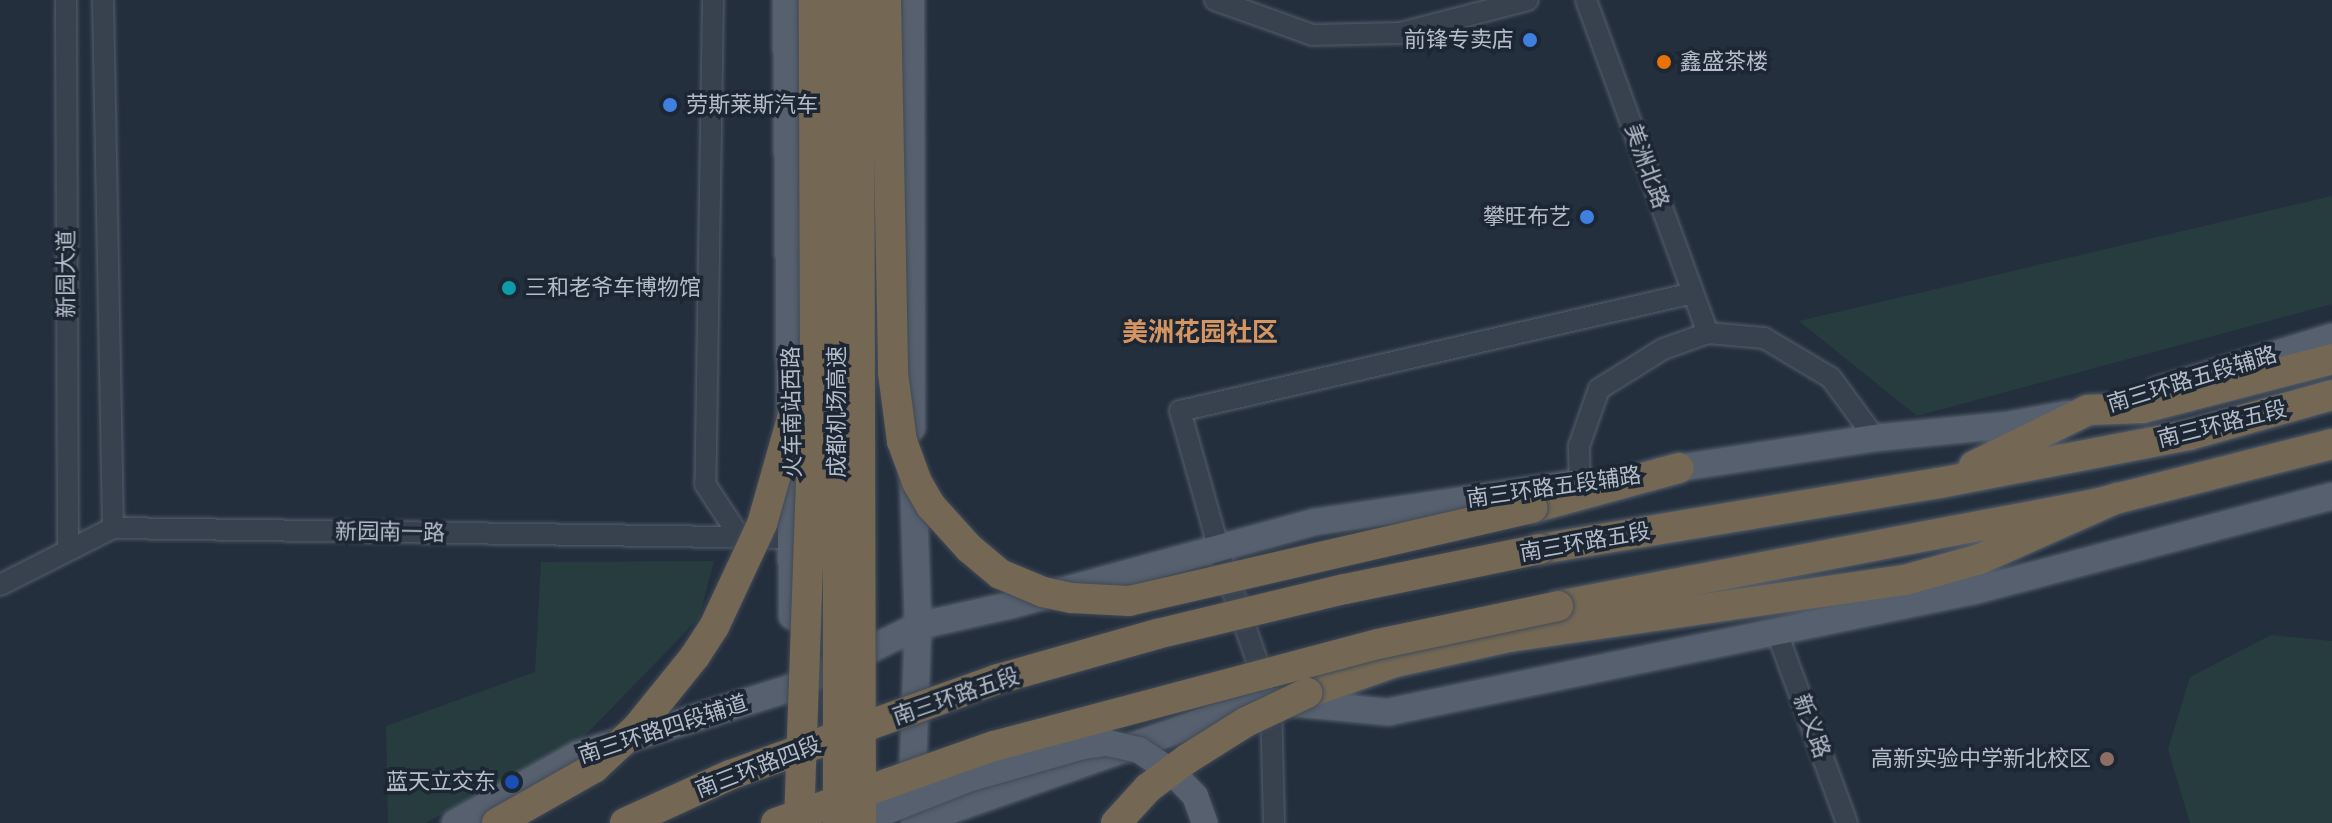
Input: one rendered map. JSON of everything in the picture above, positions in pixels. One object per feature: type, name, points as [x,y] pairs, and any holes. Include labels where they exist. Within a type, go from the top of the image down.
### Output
[{"type":"highway","points":[[799,823],[815,370],[814,0]]},
{"type":"highway","name":"成都机场高速","points":[[838,0],[838,823]]},
{"type":"highway","name":"成都机场高速","points":[[856,814],[859,0]]},
{"type":"highway","points":[[886,0],[893,373],[902,441],[917,482],[931,506],[1000,574],[1043,592],[1095,602],[1129,601],[1180,592],[1345,550],[1532,508],[1679,468]]},
{"type":"highway","points":[[497,823],[594,768],[654,708],[714,627],[743,569],[779,475],[796,415],[813,318]]},
{"type":"highway","points":[[1940,483],[2088,410],[2143,408],[2332,359]]},
{"type":"highway","name":"南三环路五段","points":[[848,733],[998,679],[1157,634],[1345,589],[1540,549],[1940,483],[2189,435],[2332,395]]},
{"type":"highway","points":[[776,823],[856,814],[994,746],[1378,644],[2117,498],[2332,444]]},
{"type":"highway","points":[[2212,475],[2332,458]]},
{"type":"highway","points":[[1116,823],[1148,788],[1246,722],[1353,675],[1509,637],[1905,580],[1980,559],[2117,498]]},
{"type":"highway","name":"南三环路四段","points":[[625,823],[730,775],[848,733]]},
{"type":"main road","name":"火车南站西路","points":[[786,0],[793,538],[789,823]]},
{"type":"main road","points":[[911,0],[911,392],[918,626],[913,823],[1226,713],[1271,701],[1388,712],[1973,591],[2332,496]]},
{"type":"main road","name":"南三环路五段辅路","points":[[791,688],[918,626],[1315,522],[1875,438],[2008,425],[2088,410],[2332,337]]},
{"type":"main road","name":"南三环路四段辅道","points":[[455,823],[577,755],[791,688]]},
{"type":"main road","points":[[856,814],[1083,746],[1108,743],[1139,750],[1172,772],[1195,796],[1205,823]]},
{"type":"street","name":"新园大道","points":[[66,0],[68,549]]},
{"type":"street","name":"新园大道","points":[[103,0],[113,528]]},
{"type":"street","points":[[713,0],[705,484],[740,537]]},
{"type":"street","points":[[1215,0],[1313,35],[1401,33],[1528,0]]},
{"type":"street","name":"美洲北路","points":[[1586,0],[1708,333]]},
{"type":"street","points":[[1274,823],[1271,701],[1219,549],[1180,411],[1693,293]]},
{"type":"street","points":[[1580,483],[1579,446],[1599,389],[1663,349],[1708,333],[1764,338],[1831,378],[1875,438]]},
{"type":"street","name":"新园南一路","points":[[0,585],[113,528],[793,538]]},
{"type":"street","name":"新义路","points":[[1776,630],[1847,823]]},
{"type":"green space","points":[[2332,196],[2332,304],[1917,416],[1799,321]]},
{"type":"green space","points":[[714,561],[699,618],[576,745],[425,823],[388,823],[386,726],[535,672],[541,562]]},
{"type":"green space","points":[[2271,635],[2332,641],[2332,823],[2190,823],[2168,749],[2190,677]]},
{"type":"place","name":"前锋专卖店","points":[[1530,40]]},
{"type":"place","name":"鑫盛茶楼","points":[[1664,62]]},
{"type":"place","name":"劳斯莱斯汽车","points":[[670,105]]},
{"type":"place","name":"攀旺布艺","points":[[1587,217]]},
{"type":"place","name":"三和老爷车博物馆","points":[[509,288]]},
{"type":"place","name":"高新实验中学新北校区","points":[[2107,759]]},
{"type":"place","name":"蓝天立交东","points":[[512,782]]},
{"type":"district","name":"美洲花园社区","points":[[1200,333]]}]
